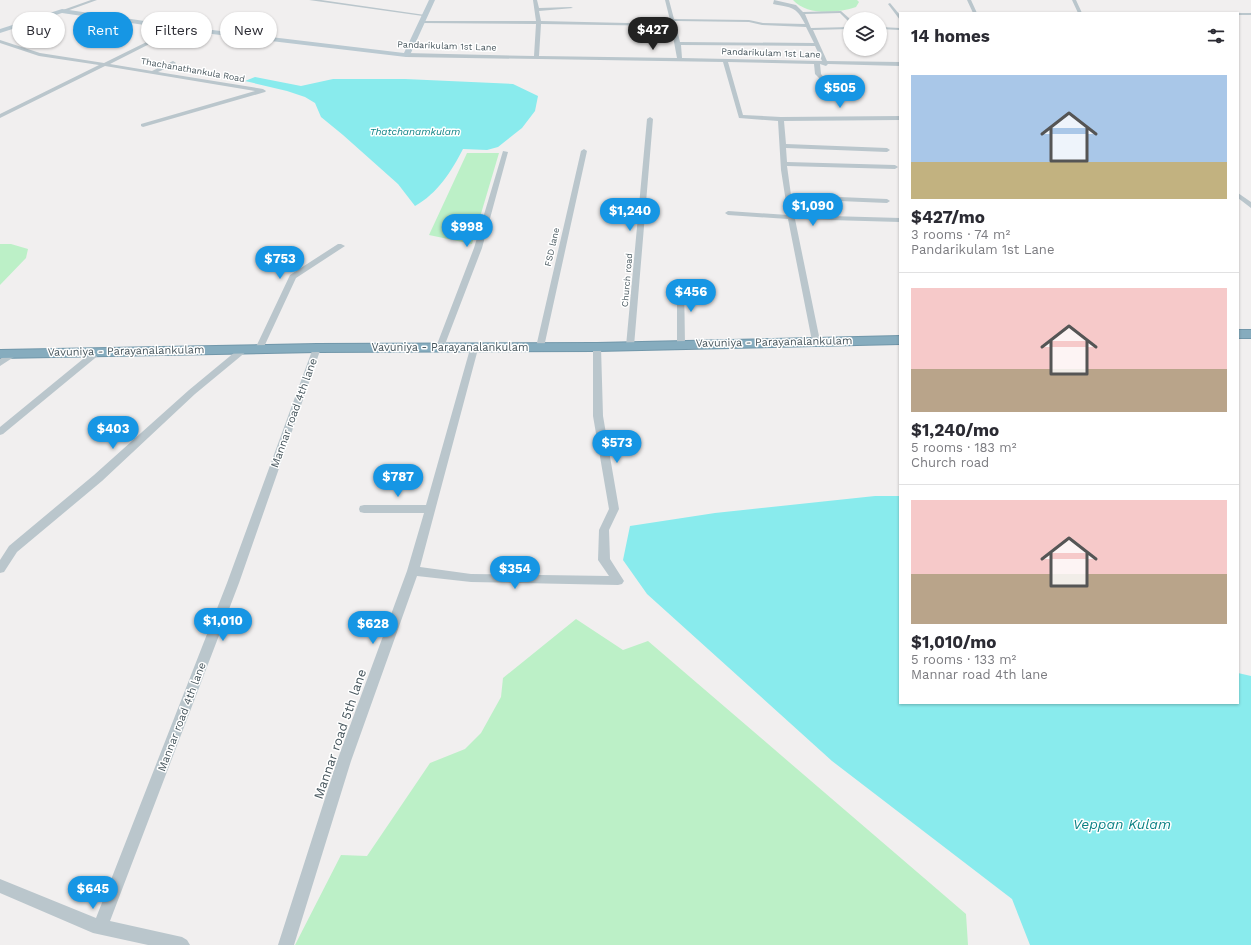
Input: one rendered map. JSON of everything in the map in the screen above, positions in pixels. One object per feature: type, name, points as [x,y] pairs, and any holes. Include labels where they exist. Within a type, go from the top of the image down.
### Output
[{"type":"highway","points":[[1239,334],[1251,334]]},
{"type":"highway","name":"Vavuniya - Parayanalankulam","points":[[7,353],[317,348],[440,347],[474,349],[899,340]]},
{"type":"street","points":[[62,11],[95,0]]},
{"type":"street","points":[[311,0],[423,15]]},
{"type":"street","points":[[406,55],[423,15],[432,0]]},
{"type":"street","points":[[535,0],[539,22],[536,57]]},
{"type":"street","points":[[667,0],[678,43],[680,60]]},
{"type":"street","points":[[776,0],[775,3],[794,6],[802,13],[826,64]]},
{"type":"street","points":[[969,0],[975,12]]},
{"type":"street","points":[[1074,0],[1080,12]]},
{"type":"street","points":[[890,4],[899,18]]},
{"type":"street","points":[[536,10],[571,8]]},
{"type":"street","name":"Pandarikulam 1st Lane","points":[[0,31],[62,11],[141,22]]},
{"type":"street","points":[[802,13],[841,12],[843,14]]},
{"type":"street","points":[[1239,14],[1251,14]]},
{"type":"street","points":[[420,22],[749,21],[762,24],[843,28]]},
{"type":"street","points":[[887,28],[899,28]]},
{"type":"street","name":"Pandarikulam 1st Lane","points":[[212,32],[406,55],[817,64],[899,64]]},
{"type":"street","name":"Thachanathankula Road","points":[[0,41],[39,54],[263,91],[143,125]]},
{"type":"street","points":[[678,43],[818,45]]},
{"type":"street","points":[[0,116],[141,47]]},
{"type":"street","points":[[725,61],[741,118],[899,118]]},
{"type":"street","points":[[152,73],[173,63]]},
{"type":"street","points":[[817,64],[818,74],[822,79]]},
{"type":"street","name":"Church road","points":[[630,346],[650,119]]},
{"type":"street","points":[[781,119],[784,164],[792,217],[816,342]]},
{"type":"street","points":[[783,146],[888,150]]},
{"type":"street","name":"FSD lane","points":[[540,347],[584,151]]},
{"type":"street","points":[[440,347],[478,248],[505,152]]},
{"type":"street","points":[[784,164],[895,167]]},
{"type":"street","points":[[1239,196],[1251,206]]},
{"type":"street","points":[[789,197],[887,201]]},
{"type":"street","points":[[728,213],[792,217],[899,220]]},
{"type":"street","points":[[259,349],[292,277],[341,246]]},
{"type":"street","points":[[680,281],[681,345]]},
{"type":"street","points":[[413,571],[471,578],[618,582],[604,560],[604,530],[614,509],[598,416],[597,347]]},
{"type":"street","name":"Mannar road 4th lane","points":[[100,926],[233,583],[317,348]]},
{"type":"street","points":[[0,569],[13,550],[98,478],[192,392],[244,349]]},
{"type":"street","name":"Mannar road 5th lane","points":[[286,945],[344,761],[413,571],[474,349]]},
{"type":"street","points":[[0,432],[97,352]]},
{"type":"street","points":[[0,363],[7,353]]},
{"type":"street","points":[[364,509],[431,509]]},
{"type":"street","points":[[0,886],[93,925],[182,945]]},
{"type":"green space","points":[[793,0],[857,0],[859,2],[856,7],[849,9],[823,12],[806,9]]},
{"type":"green space","points":[[467,153],[499,153],[472,244],[429,235]]},
{"type":"green space","points":[[0,244],[11,244],[28,249],[26,258],[0,285]]},
{"type":"green space","points":[[576,619],[623,650],[648,641],[966,914],[968,945],[295,945],[341,855],[367,856],[430,763],[465,749],[481,733],[501,697],[503,678]]},
{"type":"water","name":"Thatchanamkulam","points":[[255,77],[301,86],[333,79],[405,79],[513,84],[538,96],[535,111],[522,128],[498,147],[487,150],[463,149],[454,166],[443,181],[431,195],[415,206],[398,184],[321,117],[315,103],[305,97],[287,91],[245,81]]},
{"type":"water","name":"Veppan Kulam","points":[[875,496],[899,496],[899,704],[1239,704],[1239,673],[1251,676],[1251,945],[1030,945],[1012,899],[832,761],[647,594],[623,560],[630,526],[715,513]]}]
